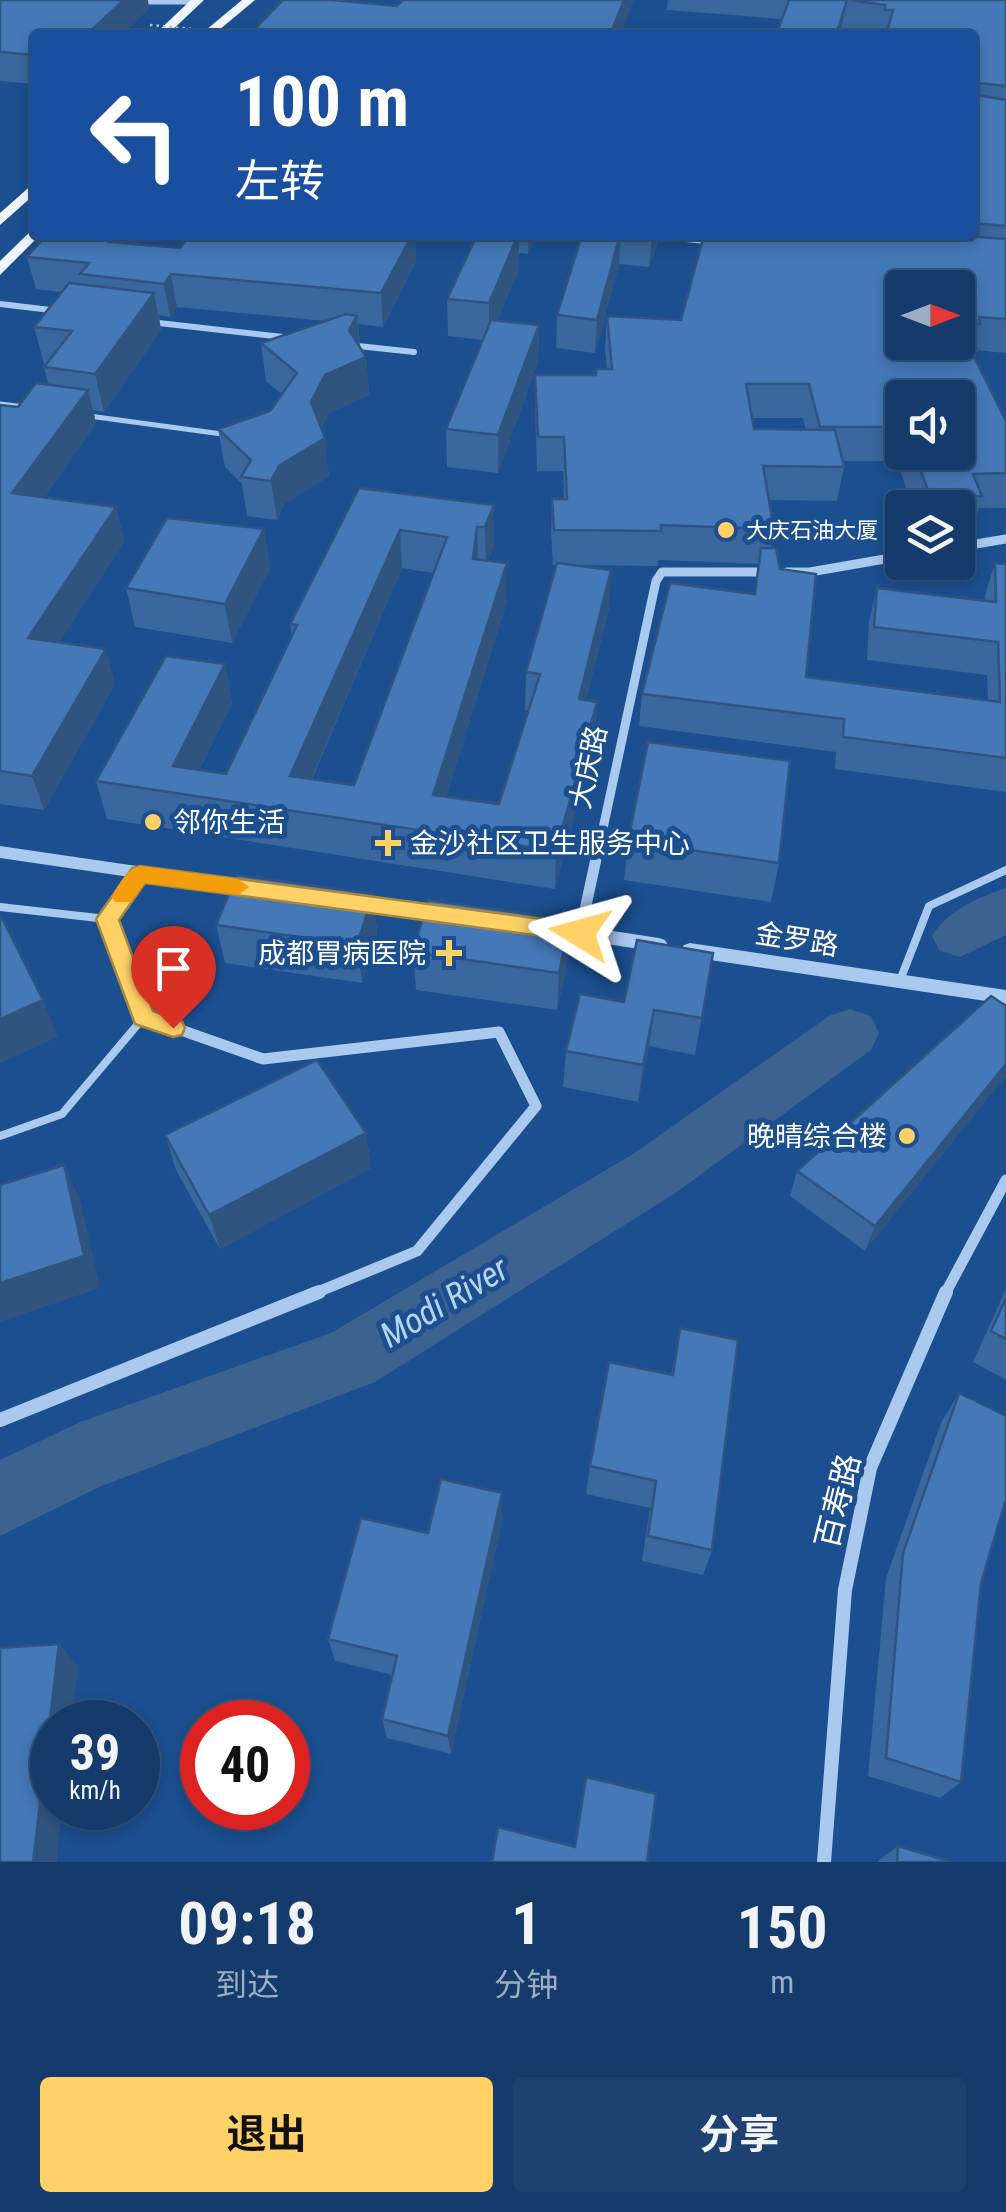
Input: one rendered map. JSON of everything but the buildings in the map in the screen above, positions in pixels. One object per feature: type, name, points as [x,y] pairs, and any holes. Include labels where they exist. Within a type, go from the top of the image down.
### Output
[{"type":"main road","points":[[213,30],[252,0]]},
{"type":"main road","points":[[235,30],[252,0]]},
{"type":"main road","points":[[155,30],[200,1]]},
{"type":"main road","points":[[186,30],[200,1]]},
{"type":"main road","points":[[0,222],[30,191]]},
{"type":"main road","points":[[0,270],[30,237]]},
{"type":"street","points":[[135,2],[200,1]]},
{"type":"street","points":[[694,240],[720,243]]},
{"type":"street","points":[[0,304],[79,314]]},
{"type":"street","points":[[138,320],[296,338]]},
{"type":"street","points":[[335,343],[414,352]]},
{"type":"street","points":[[975,544],[1006,539]]},
{"type":"street","name":"大庆路","points":[[580,933],[656,581],[662,572],[810,572],[885,559]]},
{"type":"street","points":[[0,852],[274,892]]},
{"type":"street","points":[[0,1420],[180,1350],[417,1250],[536,1106],[499,1032],[262,1060],[144,1017],[107,919],[140,874]]},
{"type":"street","points":[[331,899],[465,917]]},
{"type":"street","points":[[522,925],[580,933]]},
{"type":"street","name":"金罗路","points":[[580,933],[1006,997]]},
{"type":"street","name":"百寿路","points":[[824,1862],[846,1590],[870,1468],[932,1319],[1006,1180]]},
{"type":"lane","points":[[0,404],[37,409]]},
{"type":"lane","points":[[74,414],[222,434]]},
{"type":"lane","points":[[899,983],[929,906],[1006,870]]},
{"type":"lane","points":[[0,907],[107,919]]},
{"type":"lane","points":[[0,1136],[62,1114],[144,1017]]},
{"type":"waterway","points":[[960,936],[1006,909]]},
{"type":"waterway","name":"Modi River","points":[[0,1499],[80,1458],[351,1359],[655,1173],[850,1033]]},
{"type":"slow traffic","points":[[123,897],[140,874],[238,887]]},
{"type":"place","name":"大庆石油大厦","points":[[726,530]]},
{"type":"place","name":"邻你生活","points":[[153,822]]},
{"type":"place","name":"金沙社区卫生服务中心","points":[[388,843]]},
{"type":"place","name":"成都胃病医院","points":[[449,953]]},
{"type":"place","name":"晚晴综合楼","points":[[907,1136]]},
{"type":"route","points":[[173,1028],[144,1017],[107,919],[140,874],[580,933]]}]
